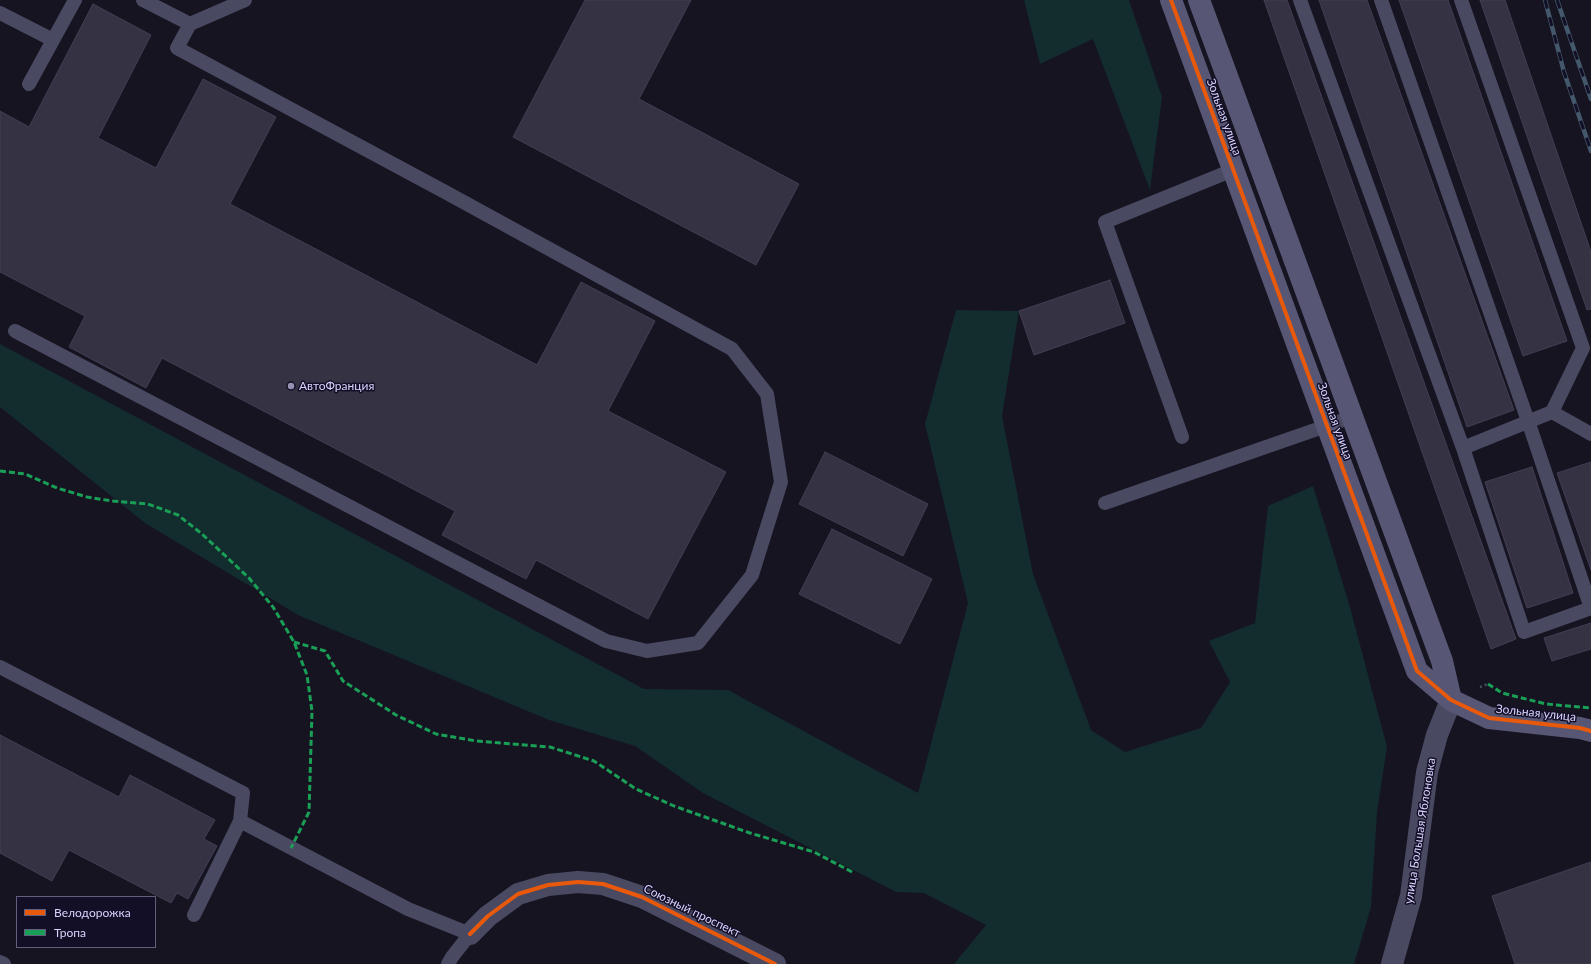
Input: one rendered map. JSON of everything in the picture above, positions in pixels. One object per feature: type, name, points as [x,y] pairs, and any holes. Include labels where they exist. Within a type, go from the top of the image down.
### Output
[{"type":"street","name":"Зольная улица","points":[[1170,0],[1417,671],[1451,700],[1489,718],[1580,728],[1591,731]]},
{"type":"street","name":"Зольная улица","points":[[1199,0],[1442,661],[1451,700]]},
{"type":"street","name":"улица Большая Яблоновка","points":[[1392,964],[1411,896],[1427,772],[1437,735],[1451,700]]},
{"type":"street","name":"Союзный проспект","points":[[470,934],[488,916],[518,894],[548,885],[578,882],[603,884],[642,897],[775,964]]},
{"type":"lane","points":[[29,84],[75,0]]},
{"type":"lane","points":[[143,0],[190,24]]},
{"type":"lane","points":[[15,331],[606,642],[648,651],[698,644],[752,575],[781,482],[767,394],[732,349],[495,219],[176,48],[190,24],[245,0]]},
{"type":"lane","points":[[1300,0],[1463,448],[1524,632],[1591,608],[1528,421],[1380,0]]},
{"type":"lane","points":[[1461,0],[1583,348],[1552,412],[1463,448]]},
{"type":"lane","points":[[0,13],[54,40]]},
{"type":"lane","points":[[1182,437],[1105,222],[1233,170]]},
{"type":"lane","points":[[1552,412],[1591,434]]},
{"type":"lane","points":[[1105,503],[1352,417]]},
{"type":"lane","points":[[0,667],[243,793],[240,821],[194,915]]},
{"type":"lane","points":[[240,821],[408,909],[470,934],[448,964]]},
{"type":"lane","points":[[0,962],[4,964]]},
{"type":"green space","points":[[1024,0],[1129,0],[1162,97],[1150,190],[1093,39],[1040,64]]},
{"type":"green space","points":[[956,310],[1019,311],[1002,416],[1033,574],[1091,730],[1125,752],[1201,728],[1230,682],[1209,641],[1255,623],[1268,506],[1313,486],[1350,607],[1387,747],[1377,812],[1371,907],[1354,964],[954,964],[986,925],[924,893],[896,892],[703,793],[635,746],[549,720],[298,615],[145,523],[0,407],[0,344],[644,689],[728,690],[918,793],[968,603],[925,424]]},
{"type":"building","points":[[585,0],[691,0],[639,99],[799,184],[756,265],[513,137]]},
{"type":"building","points":[[1264,0],[1287,0],[1516,639],[1491,649]]},
{"type":"building","points":[[1319,0],[1367,0],[1514,410],[1467,427]]},
{"type":"building","points":[[1399,0],[1448,0],[1567,341],[1523,356]]},
{"type":"building","points":[[1480,0],[1505,0],[1591,252],[1591,309],[1587,310]]},
{"type":"building","points":[[93,4],[151,35],[98,138],[156,168],[203,79],[276,117],[230,204],[537,365],[581,282],[655,321],[608,411],[726,472],[648,619],[536,560],[526,579],[442,535],[455,511],[162,358],[146,388],[69,347],[85,316],[0,272],[0,111],[29,127]]},
{"type":"building","points":[[1110,280],[1125,323],[1034,355],[1019,311]]},
{"type":"building","points":[[825,452],[928,504],[903,556],[799,504]]},
{"type":"building","points":[[1591,462],[1591,570],[1557,473]]},
{"type":"building","points":[[1532,467],[1573,593],[1527,608],[1485,482]]},
{"type":"building","points":[[832,529],[932,579],[900,644],[799,594]]},
{"type":"building","points":[[1591,623],[1591,649],[1552,661],[1544,638]]},
{"type":"building","points":[[0,735],[119,797],[130,775],[215,820],[204,839],[217,846],[188,899],[177,893],[171,903],[69,850],[52,881],[0,853]]},
{"type":"building","points":[[1591,862],[1591,964],[1515,964],[1492,896]]},
{"type":"railway","points":[[1545,0],[1564,72],[1591,151]]},
{"type":"railway","points":[[1557,0],[1591,99]]},
{"type":"marked path","points":[[0,471],[25,474],[57,488],[87,497],[148,504],[178,515],[202,534],[249,578],[273,607],[294,642],[307,675],[312,711],[309,812],[291,848]]},
{"type":"marked path","points":[[294,642],[325,651],[343,681],[396,715],[436,734],[476,741],[550,747],[594,761],[636,789],[674,806],[750,833],[814,852],[854,873]]},
{"type":"marked path","points":[[1488,684],[1502,693],[1546,704],[1591,708]]},
{"type":"cycle path","points":[[1171,0],[1417,671],[1451,700],[1489,718],[1580,728],[1591,731]]},
{"type":"cycle path","points":[[470,934],[488,916],[518,894],[548,885],[578,882],[603,884],[642,897],[775,964]]},
{"type":"place","name":"АвтоФранция","points":[[291,386]]}]
